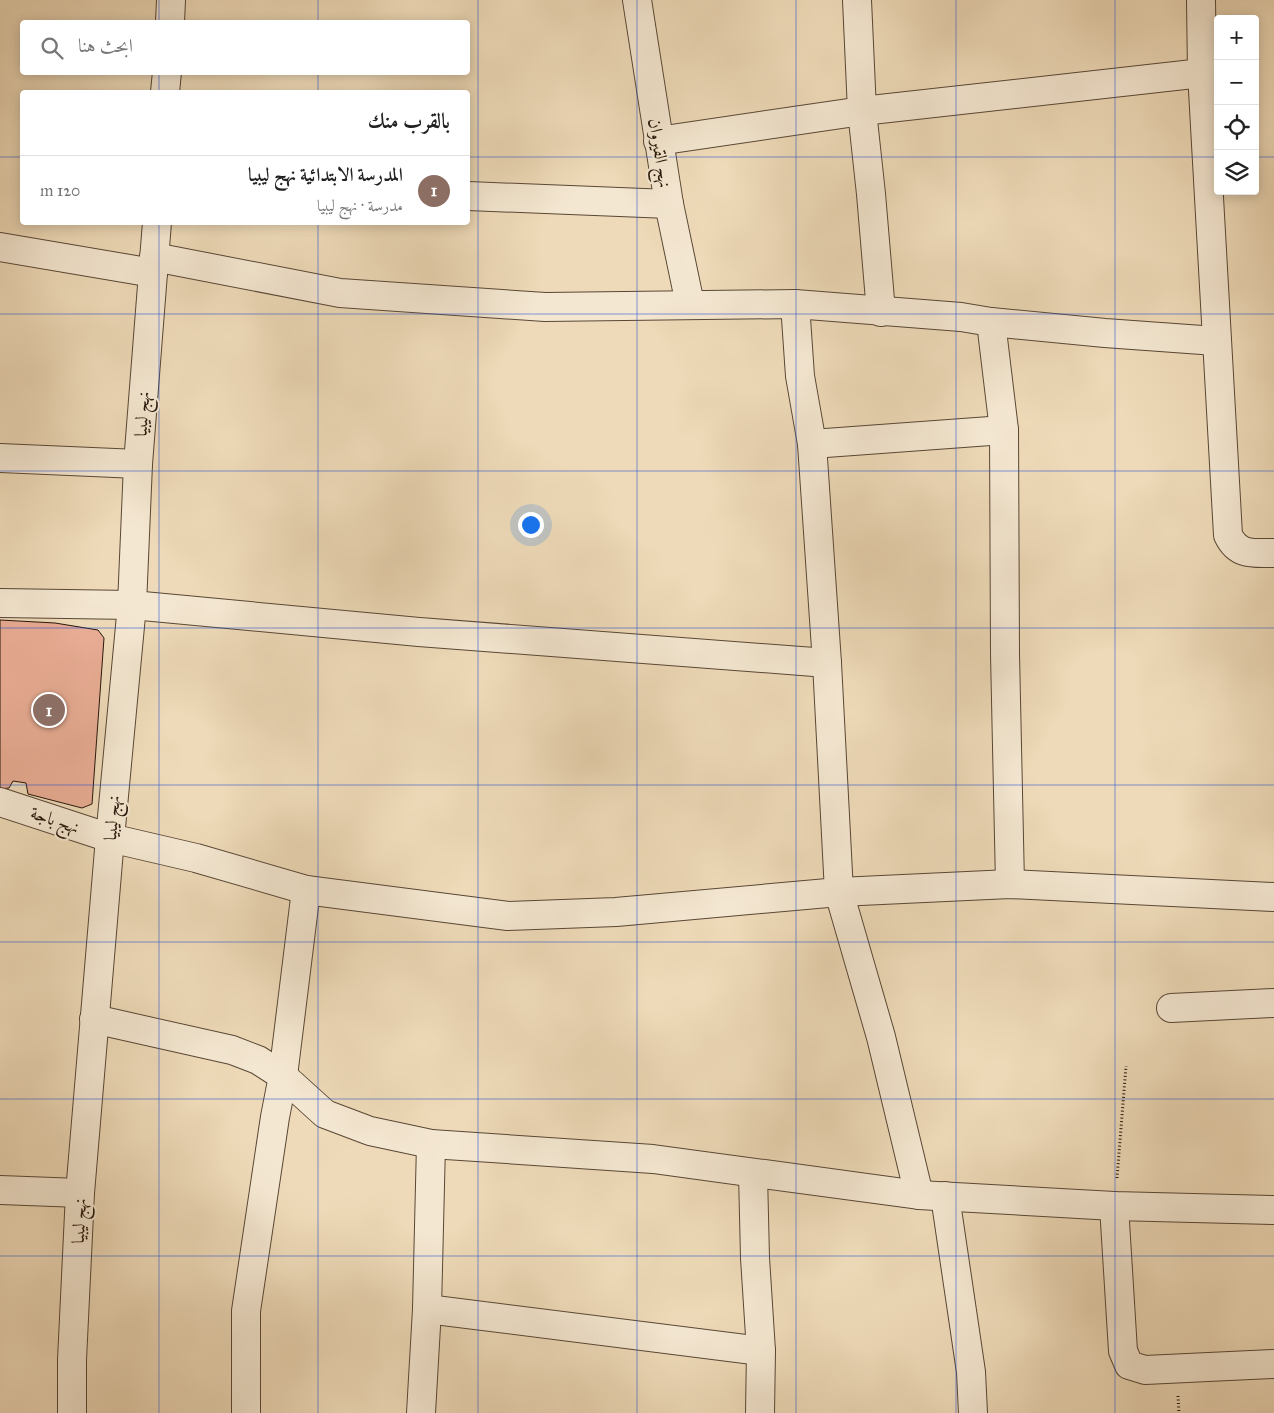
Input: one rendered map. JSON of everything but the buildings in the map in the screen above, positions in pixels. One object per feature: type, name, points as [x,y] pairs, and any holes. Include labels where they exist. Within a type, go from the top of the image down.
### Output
[{"type":"street","points":[[170,20],[172,0]]},
{"type":"street","name":"نهج القيروان","points":[[637,0],[658,141],[690,304]]},
{"type":"street","points":[[857,0],[862,111],[881,312]]},
{"type":"street","points":[[1201,0],[1202,73],[1228,535],[1232,544],[1250,554],[1274,554]]},
{"type":"street","points":[[658,141],[862,111],[1202,73]]},
{"type":"street","points":[[165,90],[167,75]]},
{"type":"street","points":[[470,196],[669,204]]},
{"type":"street","name":"نهج ليبيا","points":[[72,1413],[72,1360],[80,1193],[132,605],[138,464],[157,225]]},
{"type":"street","points":[[0,247],[154,265],[340,293],[545,307],[795,304],[961,317],[991,322],[1216,341]]},
{"type":"street","points":[[795,304],[800,376],[812,444],[827,664],[839,892],[881,1037],[932,1196],[971,1372],[974,1413]]},
{"type":"street","points":[[991,322],[1004,430],[1005,654],[1010,884]]},
{"type":"street","points":[[812,444],[1004,430]]},
{"type":"street","points":[[0,458],[138,464]]},
{"type":"street","points":[[0,603],[132,605],[429,633],[827,664]]},
{"type":"street","name":"نهج باجة","points":[[0,802],[110,838],[196,858],[306,890],[508,916],[616,912],[839,892],[1010,884],[1274,897]]},
{"type":"street","points":[[246,1413],[246,1311],[275,1117],[283,1076],[306,890]]},
{"type":"street","points":[[1171,1008],[1274,1003]]},
{"type":"street","points":[[94,1019],[113,1022],[206,1046],[232,1050],[258,1060],[283,1076],[325,1114],[370,1131],[432,1144],[653,1159],[753,1174],[932,1196],[1114,1206],[1274,1210]]},
{"type":"street","points":[[421,1413],[427,1309],[432,1144]]},
{"type":"street","points":[[753,1174],[755,1258],[761,1351],[760,1413]]},
{"type":"street","points":[[0,1190],[80,1193]]},
{"type":"street","points":[[1114,1206],[1123,1352],[1129,1365],[1145,1370],[1274,1364]]},
{"type":"street","points":[[427,1309],[761,1351]]},
{"type":"path","points":[[1114,1206],[1126,1066]]},
{"type":"place","name":"المدرسة الابتدائية نهج ليبيا","points":[[49,710]]}]
